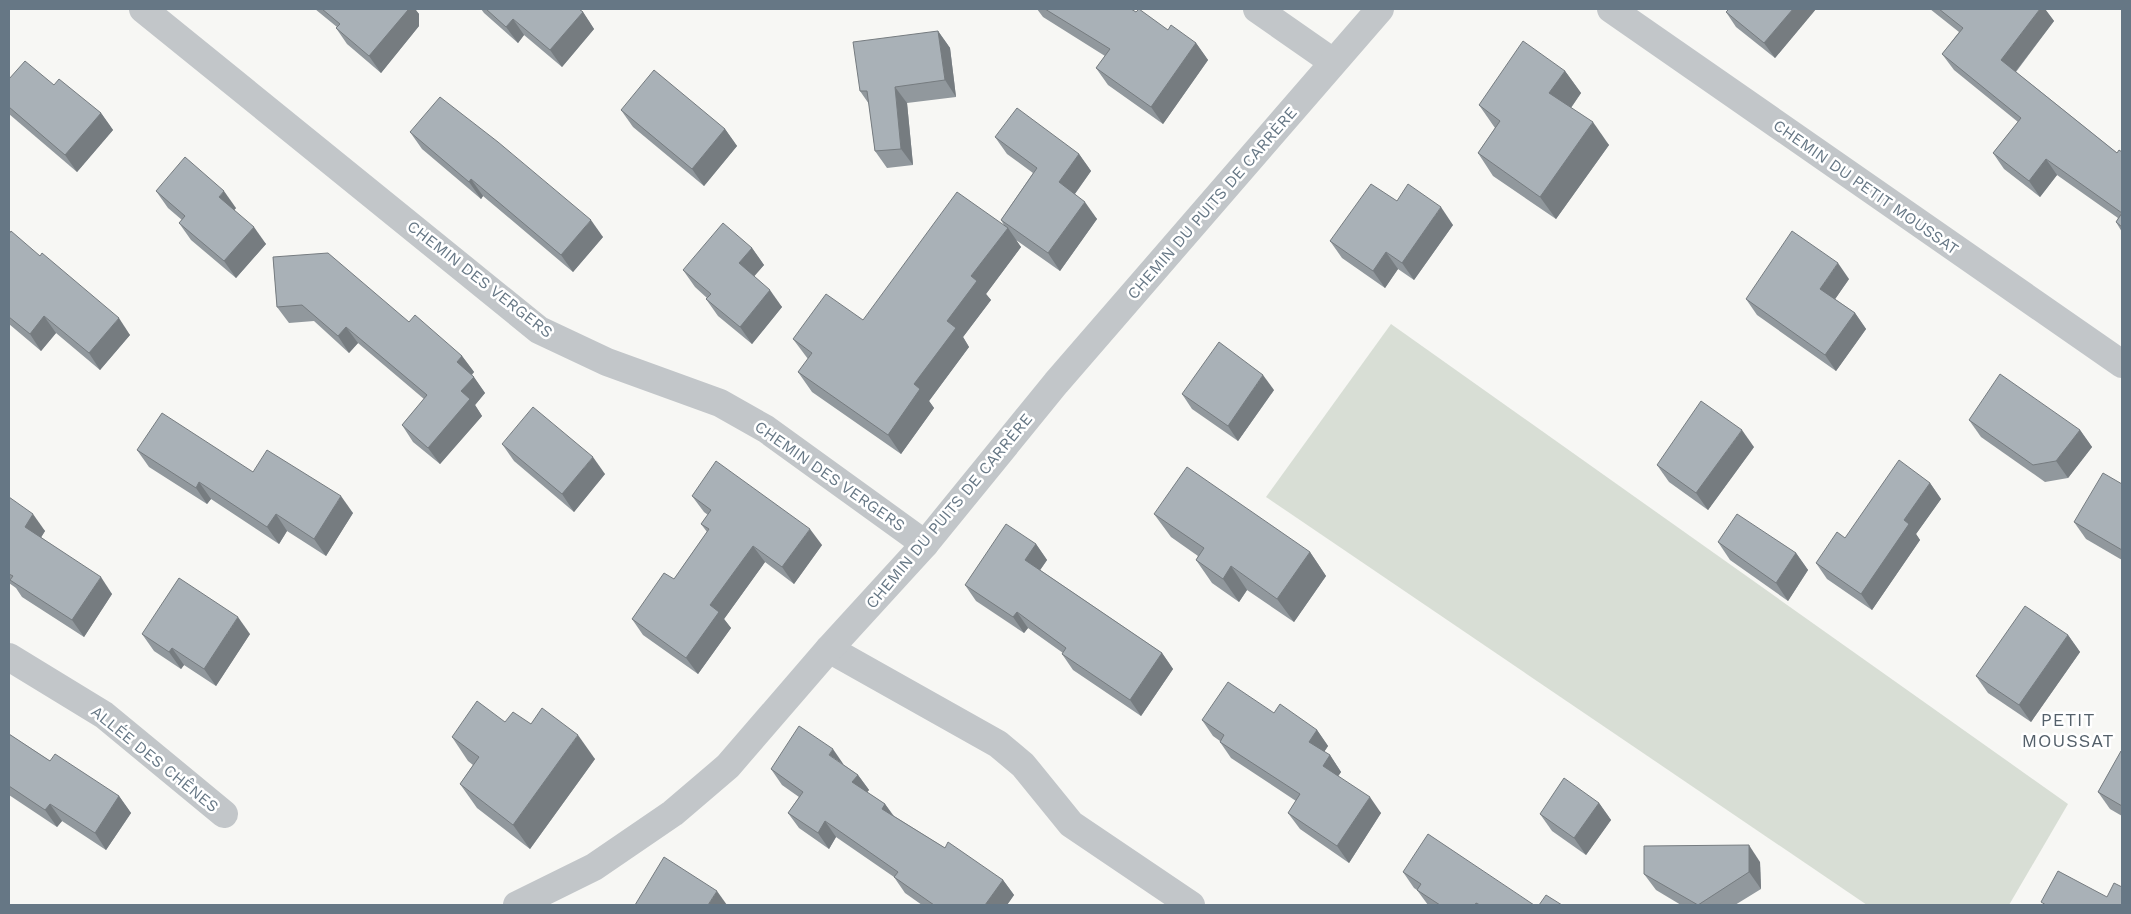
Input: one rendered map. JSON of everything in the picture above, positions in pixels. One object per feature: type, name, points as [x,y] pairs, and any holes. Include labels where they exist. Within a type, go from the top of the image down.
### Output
[{"type":"street","name":"CHEMIN DES VERGERS","points":[[143,9],[540,330],[607,362],[720,403],[766,430],[925,544]]},
{"type":"street","points":[[1257,9],[1334,62]]},
{"type":"street","name":"CHEMIN DU PUITS DE CARRÈRE","points":[[517,905],[594,867],[673,813],[728,766],[829,649],[925,544],[1056,383],[1380,9]]},
{"type":"street","name":"CHEMIN DU PETIT MOUSSAT","points":[[1611,9],[2122,364]]},
{"type":"street","points":[[829,649],[998,744],[1023,765],[1071,824],[1191,905]]},
{"type":"street","name":"ALLÉE DES CHÊNES","points":[[9,657],[104,715],[224,814]]},
{"type":"shaded area","points":[[1391,324],[2068,804],[2009,905],[1867,905],[1266,497]]},
{"type":"building","points":[[322,9],[408,10],[369,56],[336,28],[340,24]]},
{"type":"building","points":[[486,9],[579,9],[583,12],[550,50],[513,19],[506,27]]},
{"type":"building","points":[[1045,9],[1131,9],[1136,12],[1139,9],[1168,30],[1171,25],[1196,43],[1151,107],[1096,68],[1110,49]]},
{"type":"building","points":[[1729,9],[1793,9],[1764,43],[1726,12]]},
{"type":"building","points":[[1939,9],[2040,9],[2001,60],[2117,153],[2119,150],[2122,152],[2122,213],[2046,159],[2029,181],[1993,153],[2021,118],[1942,54],[1963,28]]},
{"type":"building","points":[[938,31],[945,80],[895,87],[901,149],[875,151],[867,91],[860,91],[853,42]]},
{"type":"building","points":[[1523,41],[1565,71],[1549,93],[1593,122],[1540,197],[1478,153],[1500,121],[1479,105]]},
{"type":"building","points":[[25,61],[54,85],[59,79],[101,113],[65,155],[9,107],[9,79]]},
{"type":"building","points":[[654,70],[725,129],[692,169],[621,110]]},
{"type":"building","points":[[440,97],[498,142],[591,220],[561,255],[471,179],[469,182],[410,132]]},
{"type":"building","points":[[1017,108],[1079,154],[1059,182],[1085,202],[1048,253],[1001,220],[1037,168],[995,137]]},
{"type":"building","points":[[185,157],[224,191],[219,197],[254,227],[224,261],[179,223],[185,216],[156,191]]},
{"type":"building","points":[[1371,184],[1397,201],[1408,184],[1441,207],[1402,263],[1386,252],[1373,271],[1330,241]]},
{"type":"building","points":[[957,192],[1008,228],[971,276],[977,281],[947,321],[956,328],[914,384],[920,389],[888,435],[798,372],[812,353],[793,339],[826,294],[863,320]]},
{"type":"building","points":[[2122,213],[2122,227],[2116,222]]},
{"type":"building","points":[[723,223],[752,248],[739,263],[770,290],[740,327],[706,299],[711,294],[683,270]]},
{"type":"building","points":[[11,231],[40,256],[42,253],[119,318],[89,353],[44,316],[30,334],[9,317],[9,234]]},
{"type":"building","points":[[1792,231],[1838,263],[1820,289],[1855,313],[1825,355],[1746,299]]},
{"type":"building","points":[[328,253],[409,322],[415,315],[462,356],[457,362],[474,377],[461,391],[470,399],[428,448],[402,425],[427,395],[346,327],[338,336],[302,305],[277,307],[273,257]]},
{"type":"building","points":[[1219,342],[1263,375],[1228,426],[1182,394]]},
{"type":"building","points":[[2000,374],[2080,430],[2056,461],[2033,465],[1969,420]]},
{"type":"building","points":[[1701,401],[1742,430],[1696,493],[1657,465]]},
{"type":"building","points":[[533,407],[593,457],[562,494],[502,444]]},
{"type":"building","points":[[162,413],[253,472],[267,450],[341,496],[314,539],[276,514],[267,527],[199,482],[196,488],[137,450]]},
{"type":"building","points":[[1899,460],[1930,483],[1904,520],[1909,524],[1861,594],[1816,563],[1837,532],[1845,538]]},
{"type":"building","points":[[716,461],[810,529],[782,567],[753,546],[710,605],[719,612],[686,658],[632,619],[664,573],[674,579],[709,529],[701,524],[711,510],[692,496]]},
{"type":"building","points":[[1187,467],[1310,552],[1277,599],[1231,566],[1223,579],[1196,560],[1204,548],[1154,514]]},
{"type":"building","points":[[2103,473],[2122,484],[2122,550],[2074,522]]},
{"type":"building","points":[[9,497],[33,514],[25,527],[101,577],[72,620],[10,580],[13,576],[9,574]]},
{"type":"building","points":[[1737,514],[1796,553],[1776,583],[1718,542]]},
{"type":"building","points":[[1006,524],[1036,544],[1025,560],[1162,653],[1130,700],[1062,654],[1066,648],[1017,612],[1013,617],[965,585]]},
{"type":"building","points":[[179,578],[238,617],[204,669],[172,648],[169,652],[142,634]]},
{"type":"building","points":[[2025,606],[2068,635],[2019,705],[1976,676]]},
{"type":"building","points":[[1228,682],[1274,713],[1280,704],[1317,730],[1309,742],[1330,755],[1323,766],[1370,797],[1337,846],[1288,813],[1300,794],[1220,742],[1224,735],[1202,720]]},
{"type":"building","points":[[477,701],[505,722],[513,712],[531,724],[542,708],[578,735],[513,825],[460,784],[479,757],[452,737]]},
{"type":"building","points":[[799,726],[833,749],[829,755],[858,775],[852,782],[885,804],[882,809],[945,848],[948,842],[1003,880],[985,905],[934,905],[894,877],[898,872],[825,821],[818,833],[788,813],[803,792],[771,769]]},
{"type":"building","points":[[9,734],[50,761],[55,754],[119,796],[95,833],[50,804],[45,810],[9,786]]},
{"type":"building","points":[[2122,751],[2122,806],[2098,792]]},
{"type":"building","points":[[1564,778],[1599,803],[1574,838],[1540,814]]},
{"type":"building","points":[[1428,834],[1534,905],[1480,905],[1476,903],[1475,905],[1440,905],[1417,890],[1421,884],[1403,872]]},
{"type":"building","points":[[1749,845],[1749,872],[1698,905],[1644,874],[1644,846]]},
{"type":"building","points":[[664,857],[717,891],[708,905],[635,905]]},
{"type":"building","points":[[2058,871],[2107,897],[2114,883],[2122,887],[2122,905],[2046,905],[2041,902]]},
{"type":"building","points":[[1546,895],[1562,905],[1539,905]]},
{"type":"district","name":"PETIT MOUSSAT","points":[[2068,730]]}]
